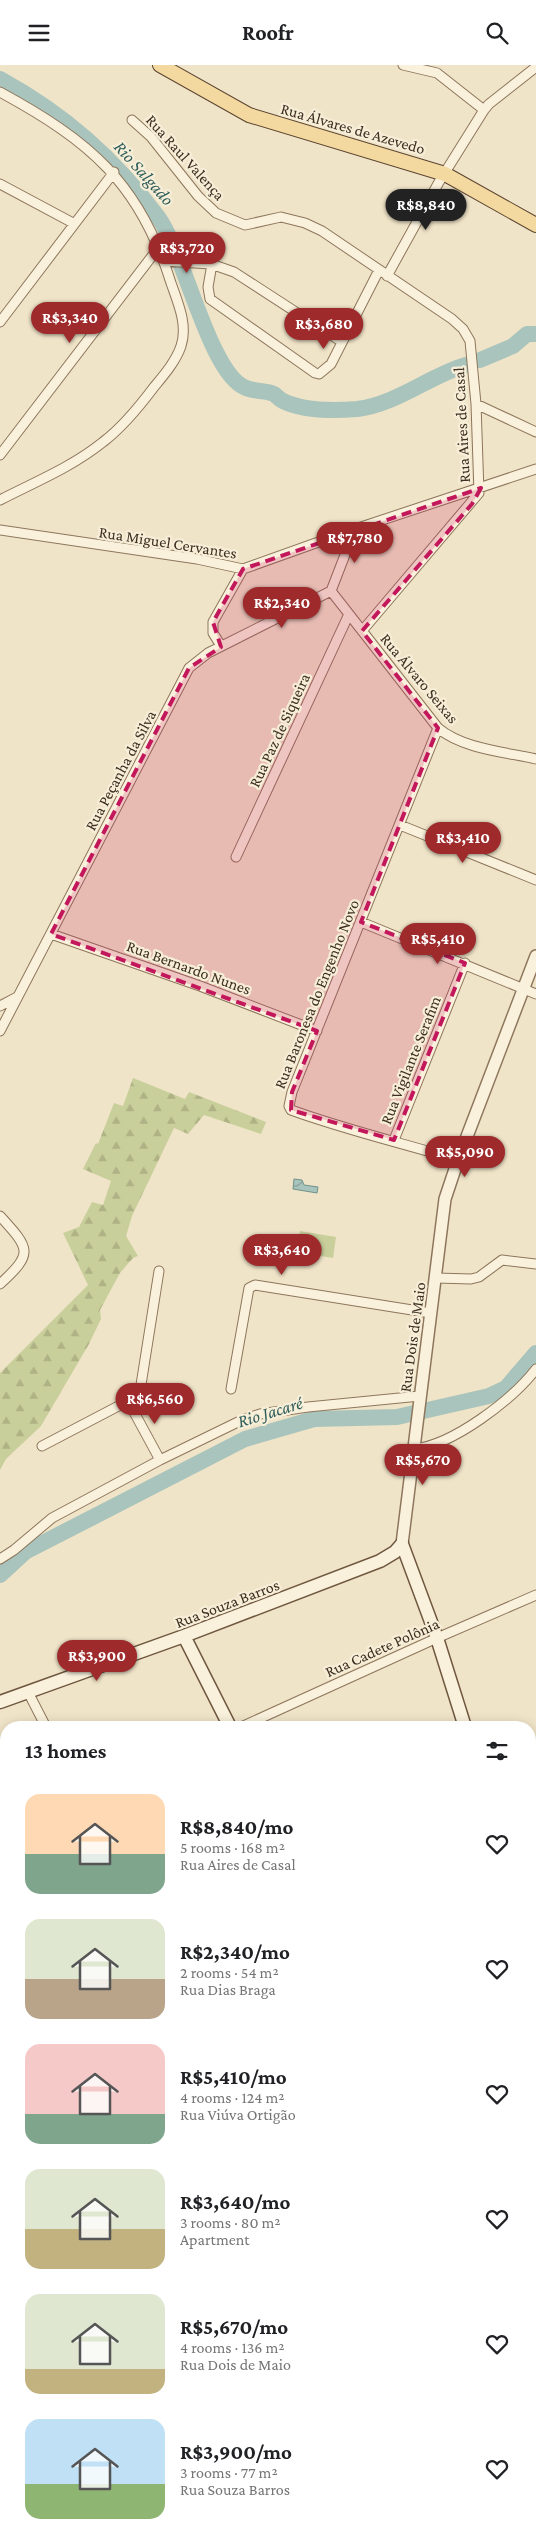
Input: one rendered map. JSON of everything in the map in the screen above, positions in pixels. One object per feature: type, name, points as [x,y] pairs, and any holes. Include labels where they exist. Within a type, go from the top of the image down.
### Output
[{"type":"main road","name":"Rua Álvares de Azevedo","points":[[160,65],[249,115],[445,173],[536,225]]},
{"type":"main road","name":"Rua Souza Barros","points":[[0,1702],[184,1636],[380,1561],[395,1552],[402,1544]]},
{"type":"main road","name":"Rua Dois de Maio","points":[[402,1544],[437,1637],[463,1721]]},
{"type":"main road","points":[[184,1636],[227,1721]]},
{"type":"street","points":[[403,65],[436,69],[484,110]]},
{"type":"street","points":[[388,276],[445,173],[484,110],[536,67]]},
{"type":"street","points":[[0,92],[76,139],[114,172],[144,215],[159,247],[182,315],[183,337],[177,356],[137,408],[103,442],[71,464],[1,498]]},
{"type":"street","name":"Rua Raul Valença","points":[[132,120],[151,137],[198,197],[216,213],[245,225],[255,225],[275,217],[305,223],[322,231],[378,270]]},
{"type":"street","points":[[0,322],[73,223],[114,172]]},
{"type":"street","points":[[0,184],[73,223]]},
{"type":"street","points":[[0,455],[159,247]]},
{"type":"street","points":[[164,261],[212,264],[234,272],[342,342]]},
{"type":"street","points":[[212,264],[208,287],[210,299],[314,373],[320,374],[326,370],[342,342],[378,270]]},
{"type":"street","name":"Rua Aires de Casal","points":[[362,631],[472,503],[481,488],[470,341],[464,329],[452,319],[378,270]]},
{"type":"street","points":[[476,403],[536,432]]},
{"type":"street","points":[[331,591],[355,529],[536,469]]},
{"type":"street","name":"Rua Miguel Cervantes","points":[[0,530],[197,559],[243,569],[355,529]]},
{"type":"street","points":[[222,647],[214,633],[213,623],[243,569]]},
{"type":"street","name":"Rua Álvaro Seixas","points":[[331,591],[438,728],[446,735],[467,743],[536,759]]},
{"type":"street","name":"Rua Peçanha da Silva","points":[[0,1031],[190,668],[208,653],[331,591]]},
{"type":"street","name":"Rua Paz de Siqueira","points":[[236,857],[349,615]]},
{"type":"street","name":"Rua Baronesa do Engenho Novo","points":[[438,728],[289,1103],[291,1110],[318,1120],[394,1140],[458,1160]]},
{"type":"street","points":[[400,825],[536,880]]},
{"type":"street","points":[[361,922],[465,963],[536,994]]},
{"type":"street","name":"Rua Bernardo Nunes","points":[[51,935],[208,989],[317,1031]]},
{"type":"street","name":"Rua Dois de Maio","points":[[402,1544],[445,1199],[458,1160],[536,956]]},
{"type":"street","name":"Rua Vigilante Serafim","points":[[394,1140],[465,963]]},
{"type":"street","points":[[0,1006],[18,997]]},
{"type":"street","points":[[0,1216],[17,1234],[23,1245],[25,1257],[18,1267],[0,1284]]},
{"type":"street","points":[[436,1278],[471,1279],[479,1277],[502,1260],[536,1264]]},
{"type":"street","points":[[42,1445],[136,1396],[141,1387],[159,1271]]},
{"type":"street","points":[[231,1389],[249,1289],[255,1285],[432,1313]]},
{"type":"street","points":[[414,1449],[435,1445],[487,1413],[514,1394],[536,1369]]},
{"type":"street","points":[[128,1401],[160,1460]]},
{"type":"street","points":[[0,1559],[14,1551],[52,1518],[220,1429],[260,1414],[308,1407],[420,1401]]},
{"type":"street","name":"Rua Cadete Polônia","points":[[254,1721],[437,1637],[536,1595]]},
{"type":"street","points":[[28,1692],[43,1721]]},
{"type":"highlighted area","points":[[481,488],[472,504],[362,631],[438,728],[361,922],[465,963],[394,1140],[291,1110],[292,1092],[317,1031],[51,934],[189,668],[221,647],[213,622],[243,569]]},
{"type":"green space","points":[[133,1078],[185,1099],[189,1092],[266,1122],[261,1134],[204,1115],[188,1134],[174,1128],[132,1216],[126,1236],[138,1256],[133,1258],[120,1273],[100,1310],[101,1319],[89,1344],[41,1426],[6,1459],[0,1470],[0,1373],[88,1285],[63,1233],[79,1227],[92,1202],[103,1205],[111,1181],[83,1169],[96,1143],[98,1144],[114,1103],[123,1106]]},
{"type":"green space","points":[[300,1231],[336,1237],[333,1258],[297,1252]]},
{"type":"water","points":[[294,1179],[302,1180],[304,1185],[318,1187],[317,1193],[293,1189]]},
{"type":"waterway","name":"Rio Salgado","points":[[0,79],[67,122],[124,175],[158,217],[168,234],[219,359],[231,377],[244,387],[274,394],[283,401],[300,407],[329,410],[357,409],[386,402],[466,365]]},
{"type":"waterway","name":"Rio Salgado","points":[[480,360],[513,346],[527,334],[536,334]]},
{"type":"waterway","name":"Rio Jacaré","points":[[0,1575],[25,1552],[245,1439],[314,1419],[397,1417],[489,1396],[506,1388],[536,1353]]}]
